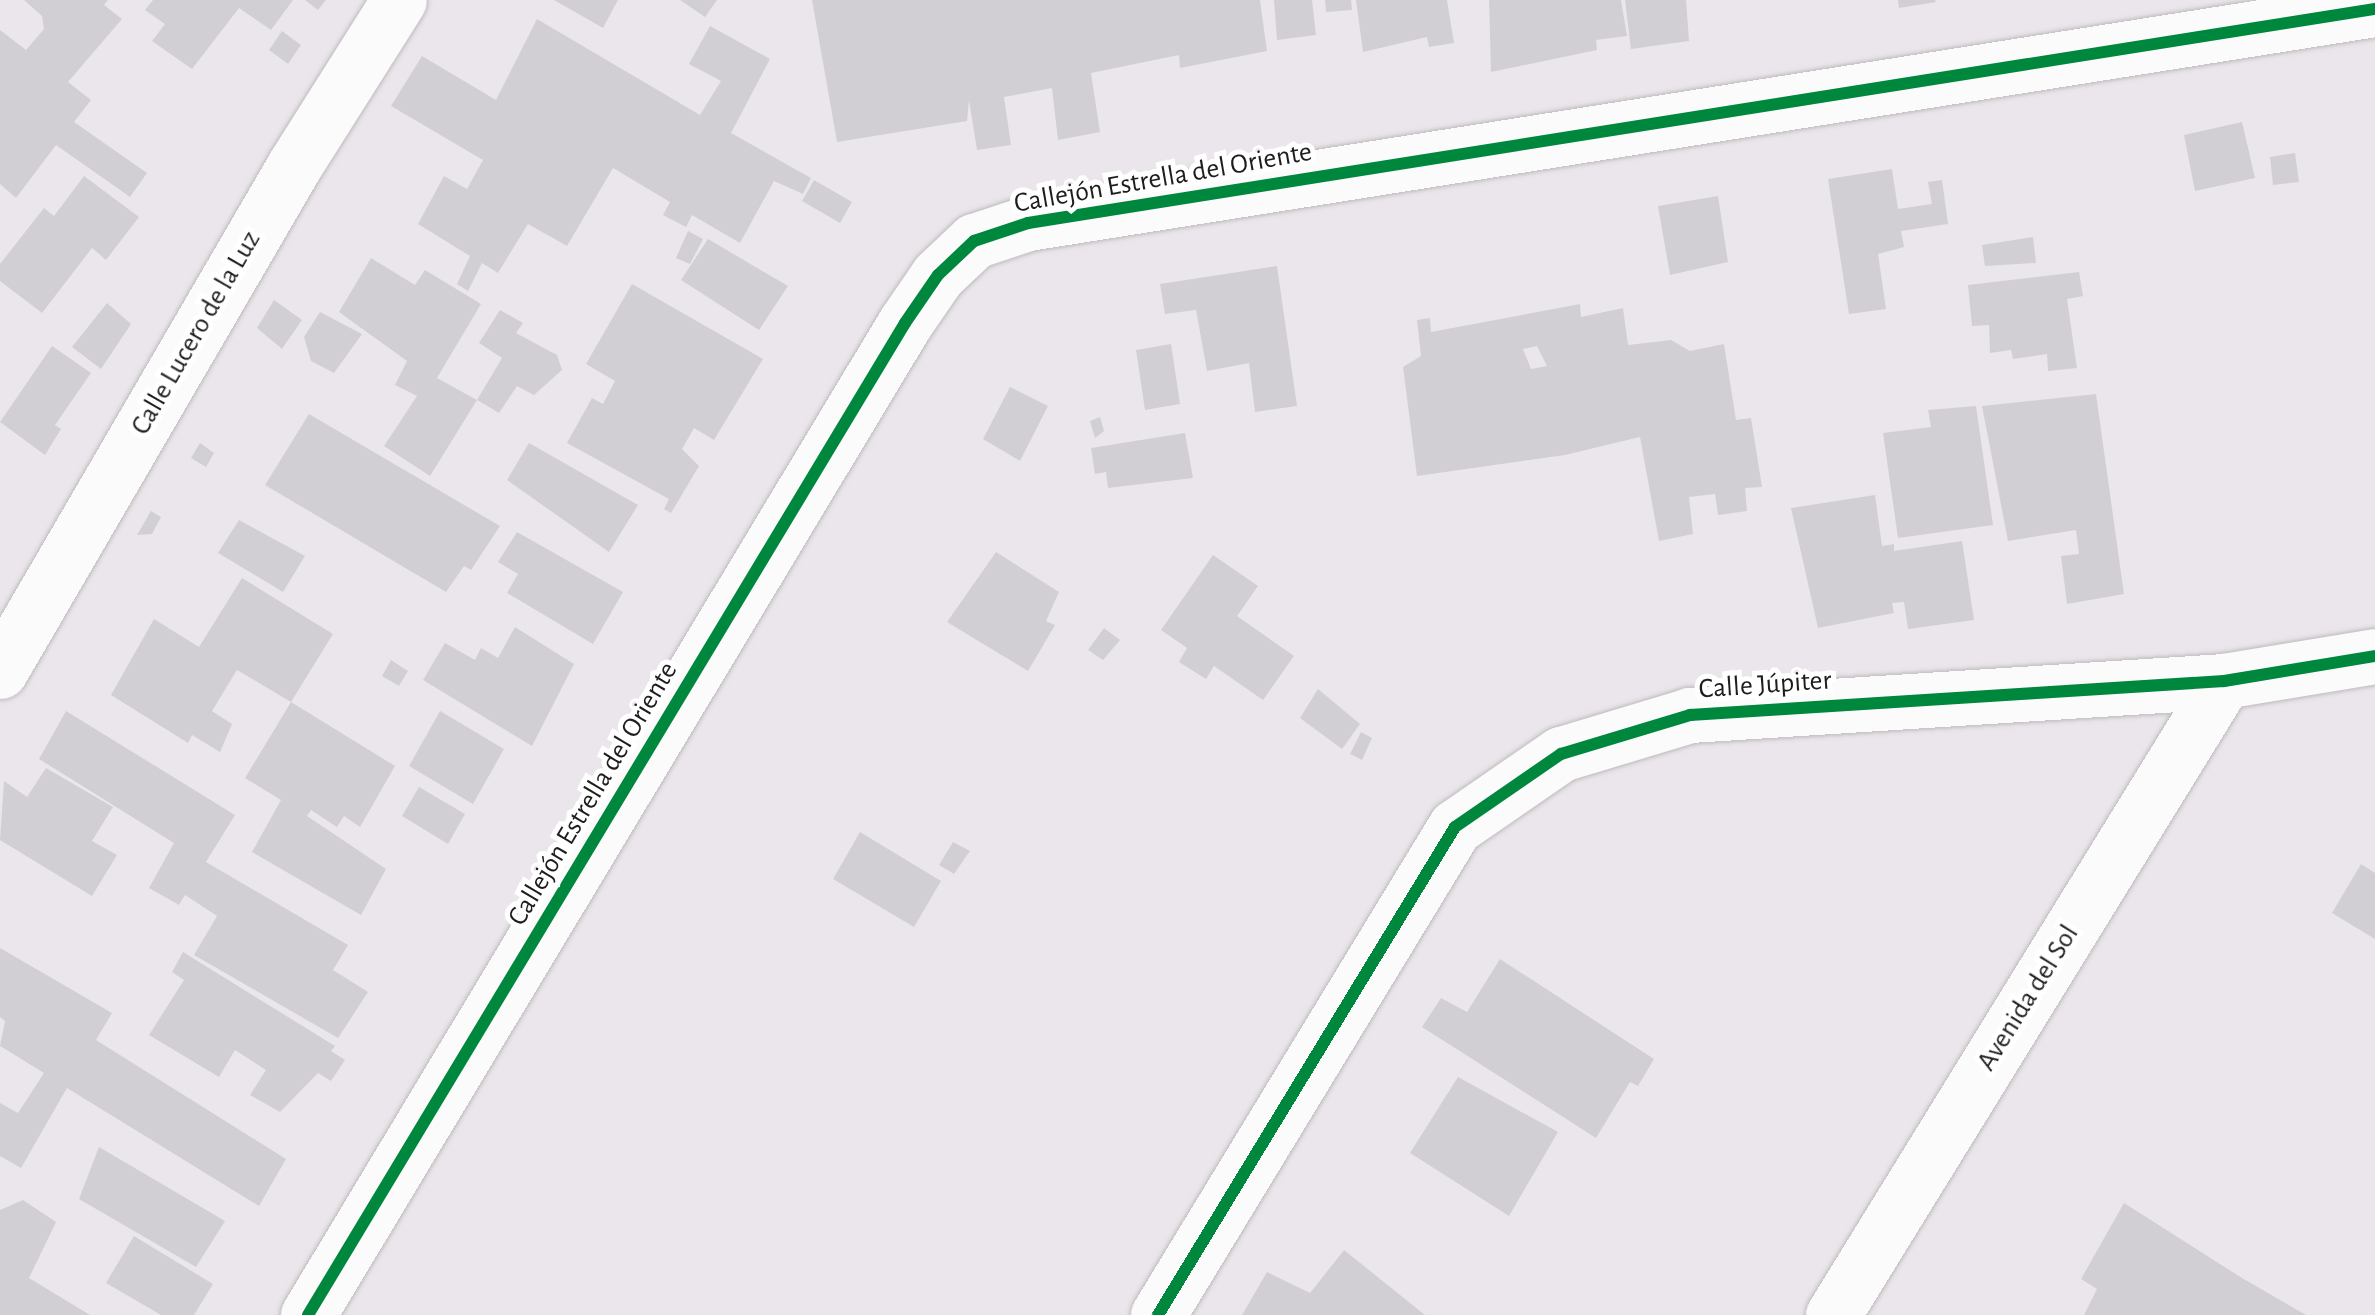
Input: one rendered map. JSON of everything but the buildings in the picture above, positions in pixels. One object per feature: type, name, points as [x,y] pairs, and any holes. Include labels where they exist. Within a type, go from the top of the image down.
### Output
[{"type":"street","name":"Calle Lucero de la Luz","points":[[0,671],[294,166],[399,0]]},
{"type":"street","name":"Callejón Estrella del Oriente","points":[[308,1315],[905,324],[938,275],[974,241],[1028,223],[2375,9]]},
{"type":"street","name":"Calle Júpiter","points":[[1158,1315],[1454,827],[1561,754],[1690,715],[2224,681],[2375,656]]},
{"type":"street","name":"Avenida del Sol","points":[[1832,1315],[2224,681]]},
{"type":"cycle path","points":[[308,1315],[905,323],[938,275],[974,241],[1028,223],[2375,9]]},
{"type":"cycle path","points":[[1158,1315],[1455,827],[1561,754],[1690,715],[2224,681],[2375,656]]}]
